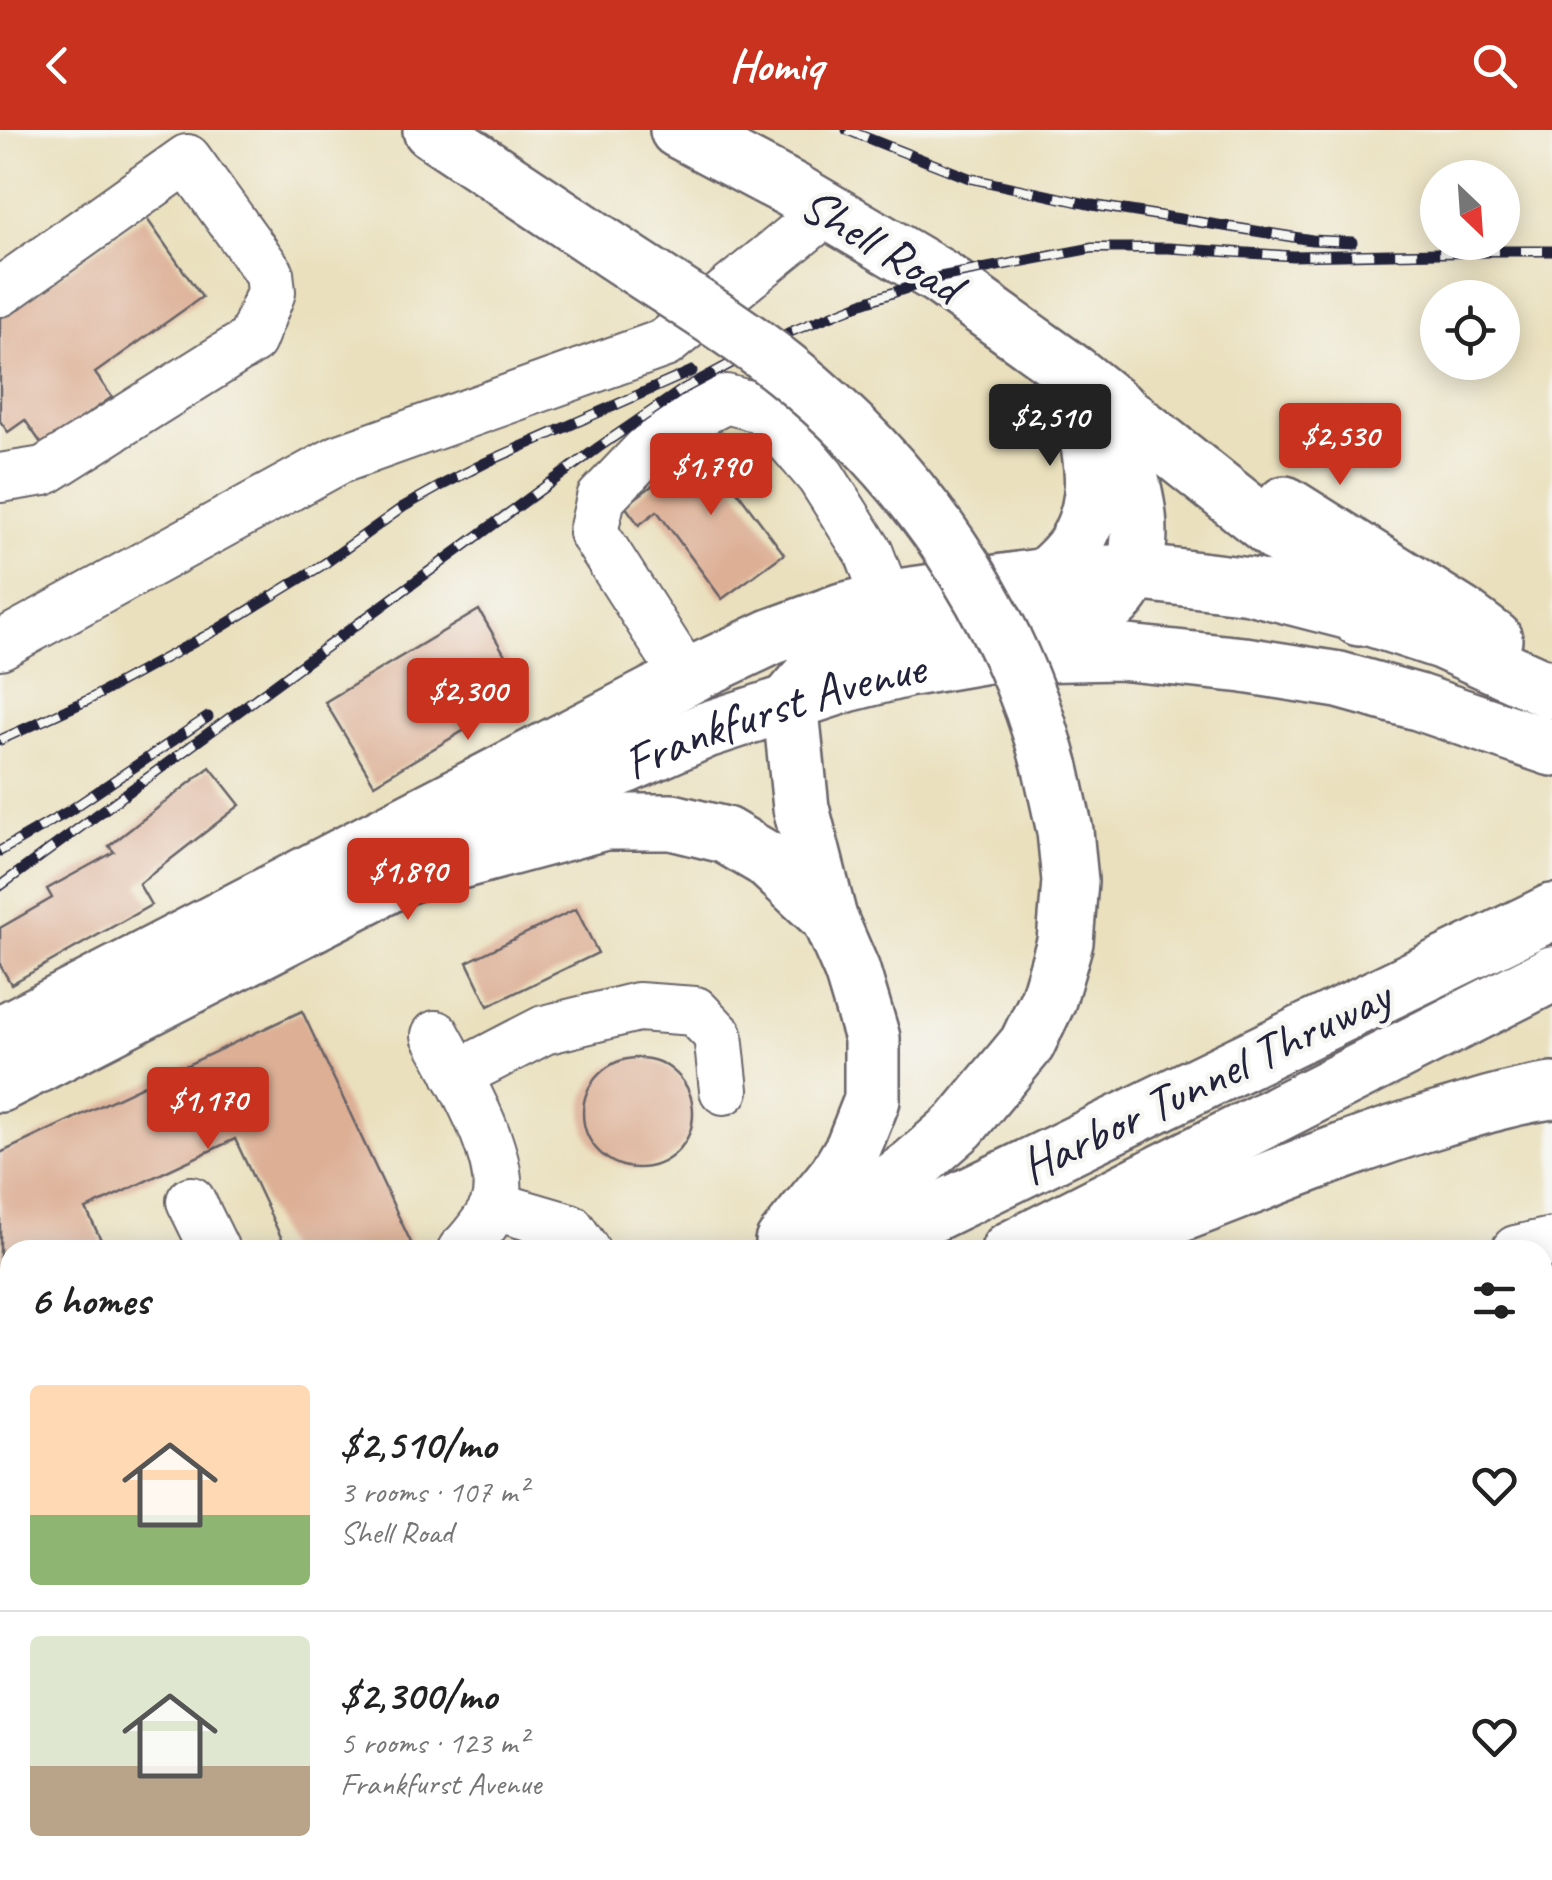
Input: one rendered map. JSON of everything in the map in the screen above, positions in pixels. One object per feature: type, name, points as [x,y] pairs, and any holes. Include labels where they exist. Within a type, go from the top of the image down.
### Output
[{"type":"main road","points":[[431,130],[783,368],[867,441],[933,520],[997,624],[1040,728],[1065,831],[1070,881],[1065,942],[1048,1000],[1027,1044],[960,1125],[912,1167],[870,1198],[787,1240]]},
{"type":"main road","name":"Shell Road","points":[[678,130],[940,277],[1074,373],[1316,566],[1380,642],[1414,668],[1501,708],[1552,746]]},
{"type":"main road","points":[[988,655],[1014,635],[1092,617],[1115,601],[1134,572],[1140,538],[1134,492],[1120,451],[1074,373]]},
{"type":"main road","points":[[1046,576],[1072,549],[1085,524],[1094,491],[1092,459],[1074,373]]},
{"type":"main road","name":"Shell Road","points":[[1074,373],[1462,615],[1552,683]]},
{"type":"main road","name":"Frankfurst Avenue","points":[[0,1034],[686,678],[771,637],[887,600],[1046,576],[1134,572],[1250,586],[1442,640],[1552,691]]},
{"type":"main road","points":[[780,1240],[837,1176],[872,1100],[872,1038],[852,971],[830,918],[802,808],[790,701],[815,670],[841,651],[873,637],[928,623],[981,584]]},
{"type":"main road","name":"Frankfurst Avenue","points":[[0,1084],[597,778],[706,730],[790,701],[907,669],[988,655],[1118,652],[1244,665],[1340,680],[1552,746]]},
{"type":"main road","points":[[408,876],[604,822],[672,822],[724,835],[766,860],[830,918]]},
{"type":"main road","name":"Harbor Tunnel Thruway","points":[[879,1240],[1552,912]]},
{"type":"main road","name":"Harbor Tunnel Thruway","points":[[1029,1240],[1552,974]]},
{"type":"main road","points":[[1111,1240],[1379,1136],[1482,1106],[1552,1092]]},
{"type":"lane","points":[[0,292],[188,159],[269,273],[271,292],[252,340],[44,470],[0,478]]},
{"type":"lane","points":[[0,645],[340,459],[665,342],[828,211]]},
{"type":"lane","points":[[686,678],[592,532],[601,498],[667,430],[726,399],[763,410],[821,477],[869,553],[887,600]]},
{"type":"lane","points":[[470,1240],[495,1206],[498,1177],[485,1132],[447,1055],[638,1006],[695,1011],[718,1035],[724,1090]]},
{"type":"lane","points":[[191,1201],[210,1240]]},
{"type":"lane","points":[[495,1206],[570,1228],[578,1240]]},
{"type":"building","points":[[145,216],[202,297],[95,373],[112,397],[43,446],[25,420],[8,432],[0,421],[0,318]]},
{"type":"building","points":[[723,433],[739,454],[720,468],[784,554],[722,599],[657,511],[639,525],[625,506]]},
{"type":"building","points":[[479,610],[527,693],[374,784],[325,702]]},
{"type":"building","points":[[210,767],[240,805],[139,884],[151,905],[11,984],[0,965],[0,928],[52,898],[47,889],[114,852],[109,846]]},
{"type":"building","points":[[576,909],[598,953],[488,1006],[467,962]]},
{"type":"building","points":[[302,1011],[410,1240],[282,1240],[235,1139],[86,1209],[101,1240],[0,1240],[0,1153]]},
{"type":"building","points":[[638,1058],[659,1062],[677,1074],[689,1092],[693,1113],[689,1134],[677,1152],[659,1164],[638,1168],[617,1164],[599,1152],[587,1134],[583,1113],[587,1092],[599,1074],[617,1062]]},
{"type":"railway","points":[[847,130],[969,178],[1092,205],[1312,240],[1352,242]]},
{"type":"railway","points":[[0,886],[599,447],[685,388],[790,332],[940,277],[1092,248],[1168,248],[1293,256],[1420,253]]},
{"type":"railway","points":[[1520,251],[1552,251]]},
{"type":"railway","points":[[0,740],[88,700],[220,628],[444,484],[692,371]]},
{"type":"railway","points":[[0,851],[69,811],[208,717]]}]
